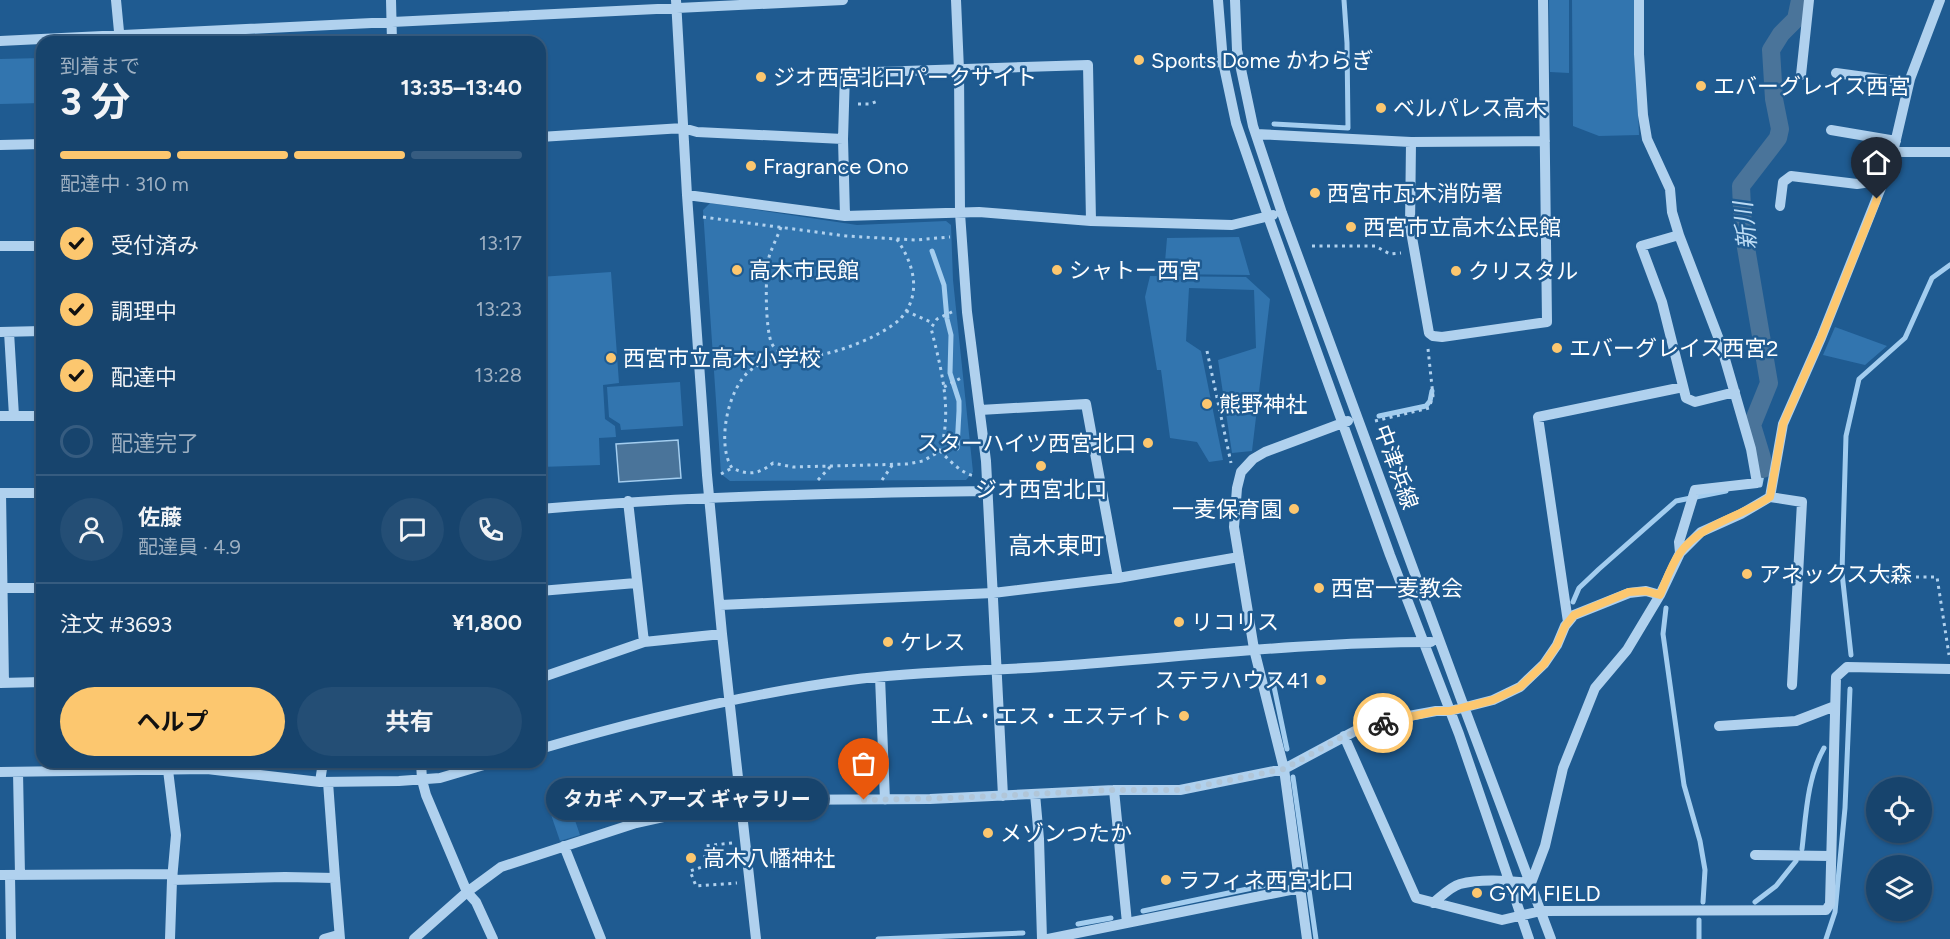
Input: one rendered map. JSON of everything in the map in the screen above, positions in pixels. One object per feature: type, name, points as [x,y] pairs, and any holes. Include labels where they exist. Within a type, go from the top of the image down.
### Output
[{"type":"street","points":[[116,0],[119,36]]},
{"type":"street","points":[[391,0],[392,36]]},
{"type":"street","points":[[167,36],[676,4],[843,0]]},
{"type":"street","points":[[956,0],[960,213],[967,310],[987,475],[1003,796]]},
{"type":"street","name":"中津浜線","points":[[1218,0],[1223,62],[1236,123],[1390,555],[1450,711],[1529,939]]},
{"type":"street","name":"中津浜線","points":[[1235,0],[1237,50],[1256,134],[1282,213],[1551,939]]},
{"type":"street","points":[[1411,142],[1410,226],[1429,333],[1432,336],[1442,337],[1547,322],[1543,0]]},
{"type":"street","points":[[1640,0],[1639,54],[1643,115],[1647,138],[1670,189],[1672,212],[1679,235],[1720,342],[1751,449],[1756,483]]},
{"type":"street","points":[[1801,75],[1809,0]]},
{"type":"street","points":[[1770,497],[1783,424],[1821,338],[1884,180],[1909,83],[1940,0]]},
{"type":"street","points":[[676,4],[687,195],[710,497],[722,634],[756,939]]},
{"type":"street","points":[[0,41],[36,40]]},
{"type":"street","points":[[1185,63],[1223,62]]},
{"type":"street","points":[[845,216],[843,139],[845,73],[1088,65],[1092,221]]},
{"type":"street","points":[[1836,73],[1909,83]]},
{"type":"street","points":[[546,137],[683,128],[697,132],[843,139]]},
{"type":"street","points":[[1831,130],[1894,147],[1950,152]]},
{"type":"street","points":[[1256,134],[1411,142],[1545,141]]},
{"type":"street","points":[[0,145],[36,144]]},
{"type":"street","points":[[1780,207],[1783,182],[1791,176],[1857,184],[1884,180]]},
{"type":"street","points":[[687,195],[845,216],[979,212],[1092,221],[1232,225],[1282,213]]},
{"type":"street","points":[[1679,235],[1641,246],[1662,302],[1686,398],[1695,402],[1735,392]]},
{"type":"street","points":[[0,246],[36,246]]},
{"type":"street","points":[[14,416],[5,332],[36,331]]},
{"type":"street","points":[[1568,622],[1538,417],[1683,387]]},
{"type":"street","points":[[980,410],[1086,404],[1118,578]]},
{"type":"street","points":[[0,416],[36,416]]},
{"type":"street","points":[[1307,939],[1284,769],[1254,649],[1234,527],[1237,488],[1241,472],[1253,459],[1265,452],[1357,419]]},
{"type":"street","points":[[1680,553],[1679,542],[1695,490],[1774,480]]},
{"type":"street","points":[[546,508],[710,497],[988,490]]},
{"type":"street","points":[[36,493],[1,493],[4,588],[2,683],[36,682]]},
{"type":"street","points":[[1433,903],[1448,890],[1461,884],[1494,880],[1531,883],[1545,846],[1563,768],[1595,688],[1627,650],[1660,595],[1680,553],[1701,532],[1741,514],[1770,497],[1802,502],[1792,685]]},
{"type":"street","points":[[628,501],[644,642]]},
{"type":"street","points":[[720,605],[993,593],[1118,578],[1239,557]]},
{"type":"street","points":[[546,590],[636,583]]},
{"type":"street","points":[[4,588],[36,588]]},
{"type":"street","points":[[414,939],[467,892],[501,867],[636,823],[740,800],[885,800],[1114,790],[1180,790],[1284,769],[1344,736],[1398,718],[1436,711],[1450,711],[1493,700],[1520,687],[1544,664],[1574,615],[1629,592],[1646,591],[1660,595]]},
{"type":"street","points":[[546,676],[644,642],[722,634]]},
{"type":"street","points":[[546,746],[730,699],[880,677],[997,668],[1059,666],[1254,649],[1440,642]]},
{"type":"street","points":[[1344,736],[1416,898],[1502,920],[1541,910],[1826,910],[1830,904],[1836,677],[1847,667],[1950,669]]},
{"type":"street","points":[[880,677],[885,800]]},
{"type":"street","points":[[1719,726],[1796,721],[1835,706]]},
{"type":"street","points":[[0,772],[108,768]]},
{"type":"street","points":[[168,768],[176,824],[170,939]]},
{"type":"street","points":[[194,768],[324,782],[422,780],[440,778],[474,768]]},
{"type":"street","points":[[323,768],[339,937],[324,939]]},
{"type":"street","points":[[421,768],[426,795],[467,892],[476,902],[493,939]]},
{"type":"street","points":[[11,939],[10,875],[18,771]]},
{"type":"street","points":[[1114,790],[1127,923]]},
{"type":"street","points":[[1035,794],[1042,939]]},
{"type":"street","points":[[564,846],[601,939]]},
{"type":"street","points":[[1755,855],[1831,856]]},
{"type":"street","points":[[10,875],[335,878]]},
{"type":"street","points":[[1048,939],[1300,888]]},
{"type":"path","points":[[844,104],[870,104],[878,101]]},
{"type":"path","points":[[689,217],[704,217],[846,236],[915,240],[962,235]]},
{"type":"path","points":[[781,227],[769,257],[766,284],[769,332],[772,344],[778,350],[787,354],[812,357],[850,347],[901,319],[914,286],[907,254],[896,238]]},
{"type":"path","points":[[1312,246],[1375,246],[1390,254],[1415,252]]},
{"type":"path","points":[[787,354],[752,369],[734,392],[725,434],[726,454],[732,468],[752,474],[760,472],[773,462],[793,467],[907,465],[923,461],[940,452],[945,433],[944,387],[931,328],[933,323],[950,312],[967,310]]},
{"type":"path","points":[[906,311],[933,323]]},
{"type":"path","points":[[1375,421],[1429,408],[1434,396],[1428,344],[1432,336]]},
{"type":"path","points":[[1207,351],[1237,488]]},
{"type":"path","points":[[944,387],[963,377],[975,375]]},
{"type":"path","points":[[940,452],[970,476],[987,475]]},
{"type":"path","points":[[817,493],[818,481],[831,466]]},
{"type":"path","points":[[1886,577],[1937,577],[1950,660]]},
{"type":"path","points":[[732,843],[704,846],[705,866],[690,871],[696,886],[737,883]]},
{"type":"shaded area","points":[[1549,0],[1569,0],[1569,73],[1550,72]]},
{"type":"shaded area","points":[[1572,0],[1634,0],[1639,135],[1599,136],[1573,126]]},
{"type":"shaded area","points":[[36,58],[36,103],[0,104],[0,59]]},
{"type":"shaded area","points":[[710,203],[857,225],[946,221],[951,225],[953,280],[973,472],[966,480],[730,481],[721,474],[703,210]]},
{"type":"shaded area","points":[[1239,237],[1250,275],[1164,274],[1167,238]]},
{"type":"shaded area","points":[[611,272],[619,383],[603,385],[605,419],[615,426],[616,437],[599,438],[600,465],[546,467],[546,277]]},
{"type":"shaded area","points":[[1150,276],[1246,277],[1270,299],[1252,451],[1232,453],[1218,360],[1256,348],[1254,290],[1189,288],[1186,341],[1201,351],[1223,460],[1209,462],[1197,442],[1170,438],[1161,370],[1157,370],[1145,297]]},
{"type":"shaded area","points":[[1835,327],[1887,346],[1865,365],[1823,355]]},
{"type":"shaded area","points":[[680,382],[683,426],[621,430],[620,424],[609,417],[607,387]]},
{"type":"shaded area","points":[[678,440],[681,478],[619,482],[616,444]]},
{"type":"shaded area","points":[[566,794],[580,835],[560,841],[546,800]]},
{"type":"waterway","points":[[1274,124],[1348,128],[1344,0]]},
{"type":"waterway","name":"新川","points":[[1763,469],[1752,425],[1769,383],[1743,230],[1741,186],[1778,138],[1780,129],[1774,99],[1771,50],[1781,34],[1796,19],[1800,0]]},
{"type":"waterway","points":[[932,251],[944,285],[951,335],[950,373],[959,401],[957,448]]},
{"type":"waterway","points":[[1851,655],[1842,573],[1843,537],[1846,436],[1859,379],[1905,338],[1932,278],[1950,265]]},
{"type":"waterway","points":[[1379,416],[1426,406],[1430,401],[1432,391]]},
{"type":"waterway","points":[[1760,485],[1763,469]]},
{"type":"waterway","points":[[1573,602],[1579,588],[1676,501],[1726,491]]},
{"type":"waterway","points":[[1666,608],[1663,634],[1684,785],[1700,841],[1705,870],[1703,902]]},
{"type":"waterway","points":[[1272,677],[1287,749]]},
{"type":"waterway","points":[[1826,939],[1835,912],[1845,808],[1850,689]]},
{"type":"waterway","points":[[1802,849],[1811,784],[1824,748]]},
{"type":"waterway","points":[[1293,777],[1316,939]]},
{"type":"waterway","points":[[1755,902],[1776,886],[1796,861]]},
{"type":"waterway","points":[[1143,911],[1281,882]]},
{"type":"waterway","points":[[1078,924],[1111,918]]},
{"type":"waterway","points":[[1699,920],[1699,939]]},
{"type":"waterway","points":[[878,939],[1023,933]]},
{"type":"way so far","points":[[864,800],[1114,790],[1180,790],[1284,769],[1344,736],[1383,723]]},
{"type":"place","name":"Sports Dome かわらぎ","points":[[1139,60]]},
{"type":"place","name":"ジオ西宮北口パークサイト","points":[[761,77]]},
{"type":"place","name":"エバーグレイス西宮","points":[[1701,86]]},
{"type":"place","name":"ベルパレス高木","points":[[1381,108]]},
{"type":"place","name":"Fragrance Ono","points":[[751,166]]},
{"type":"place","name":"西宮市瓦木消防署","points":[[1315,193]]},
{"type":"place","name":"西宮市立高木公民館","points":[[1351,227]]},
{"type":"place","name":"高木市民館","points":[[737,270]]},
{"type":"place","name":"シャトー西宮","points":[[1057,270]]},
{"type":"place","name":"クリスタル","points":[[1456,271]]},
{"type":"place","name":"エバーグレイス西宮2","points":[[1557,348]]},
{"type":"place","name":"西宮市立高木小学校","points":[[611,358]]},
{"type":"place","name":"熊野神社","points":[[1207,404]]},
{"type":"place","name":"スターハイツ西宮北口","points":[[1148,443]]},
{"type":"place","name":"ジオ西宮北口","points":[[1041,466]]},
{"type":"place","name":"一麦保育園","points":[[1294,509]]},
{"type":"place","name":"アネックス大森","points":[[1747,574]]},
{"type":"place","name":"西宮一麦教会","points":[[1319,588]]},
{"type":"place","name":"リコリス","points":[[1179,622]]},
{"type":"place","name":"ケレス","points":[[888,642]]},
{"type":"place","name":"ステラハウス41","points":[[1321,680]]},
{"type":"place","name":"エム・エス・エステイト","points":[[1184,716]]},
{"type":"place","name":"タカギ ヘアーズ ギャラリー","points":[[864,800]]},
{"type":"place","name":"メゾンつたか","points":[[988,833]]},
{"type":"place","name":"高木八幡神社","points":[[691,858]]},
{"type":"place","name":"ラフィネ西宮北口","points":[[1166,880]]},
{"type":"place","name":"GYM FIELD","points":[[1477,893]]},
{"type":"district","name":"高木東町","points":[[1056,545]]},
{"type":"route","points":[[1383,723],[1436,711],[1450,711],[1493,700],[1520,687],[1544,664],[1557,645],[1565,626],[1574,615],[1629,592],[1646,591],[1660,595],[1680,553],[1701,532],[1759,505],[1770,497],[1783,424],[1821,338],[1877,199]]}]
